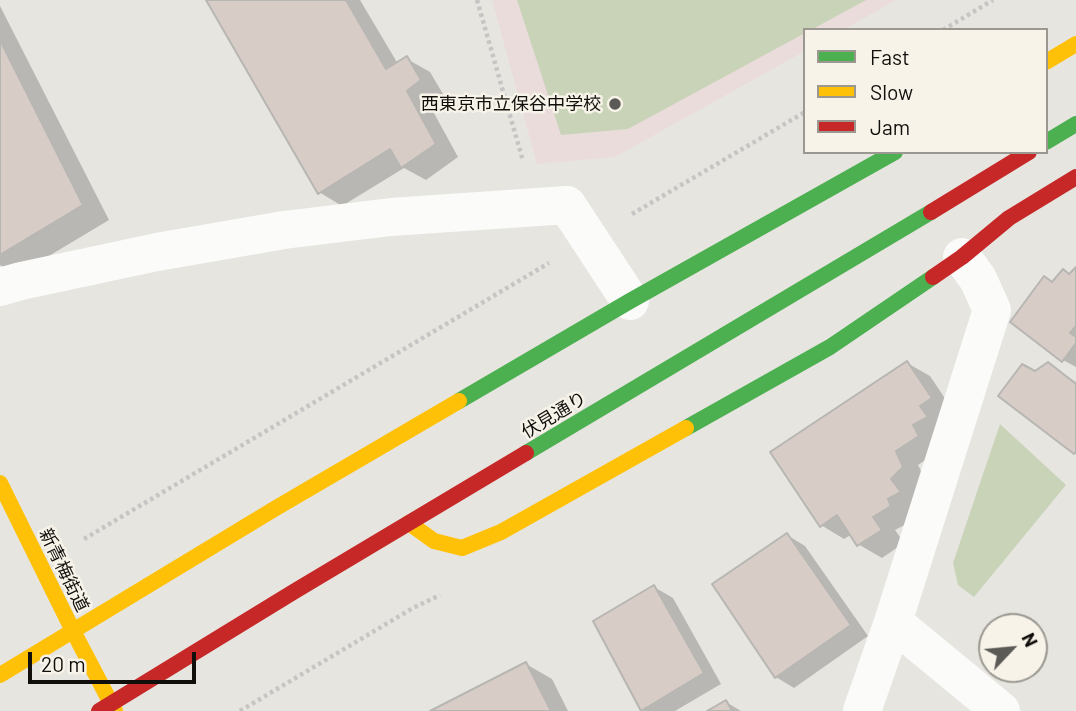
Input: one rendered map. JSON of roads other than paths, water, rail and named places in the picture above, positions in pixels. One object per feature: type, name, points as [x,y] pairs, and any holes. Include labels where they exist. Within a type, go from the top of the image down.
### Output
[{"type":"main road","points":[[1048,61],[1076,44]]},
{"type":"main road","points":[[1048,141],[1076,124]]},
{"type":"main road","points":[[0,675],[276,508],[631,301],[891,154]]},
{"type":"main road","name":"伏見通り","points":[[109,709],[409,523],[1026,154]]},
{"type":"main road","points":[[409,523],[434,541],[462,548],[501,532],[830,347],[962,257],[1009,218],[1076,177]]},
{"type":"main road","name":"新青梅街道","points":[[0,483],[109,709]]},
{"type":"street","points":[[0,288],[158,252],[284,230],[391,217],[567,205],[631,301]]},
{"type":"street","points":[[862,711],[894,622],[992,310],[978,279],[962,257]]},
{"type":"street","points":[[894,622],[1001,711]]},
{"type":"place","name":"西東京市立保谷中学校","points":[[615,104]]}]
